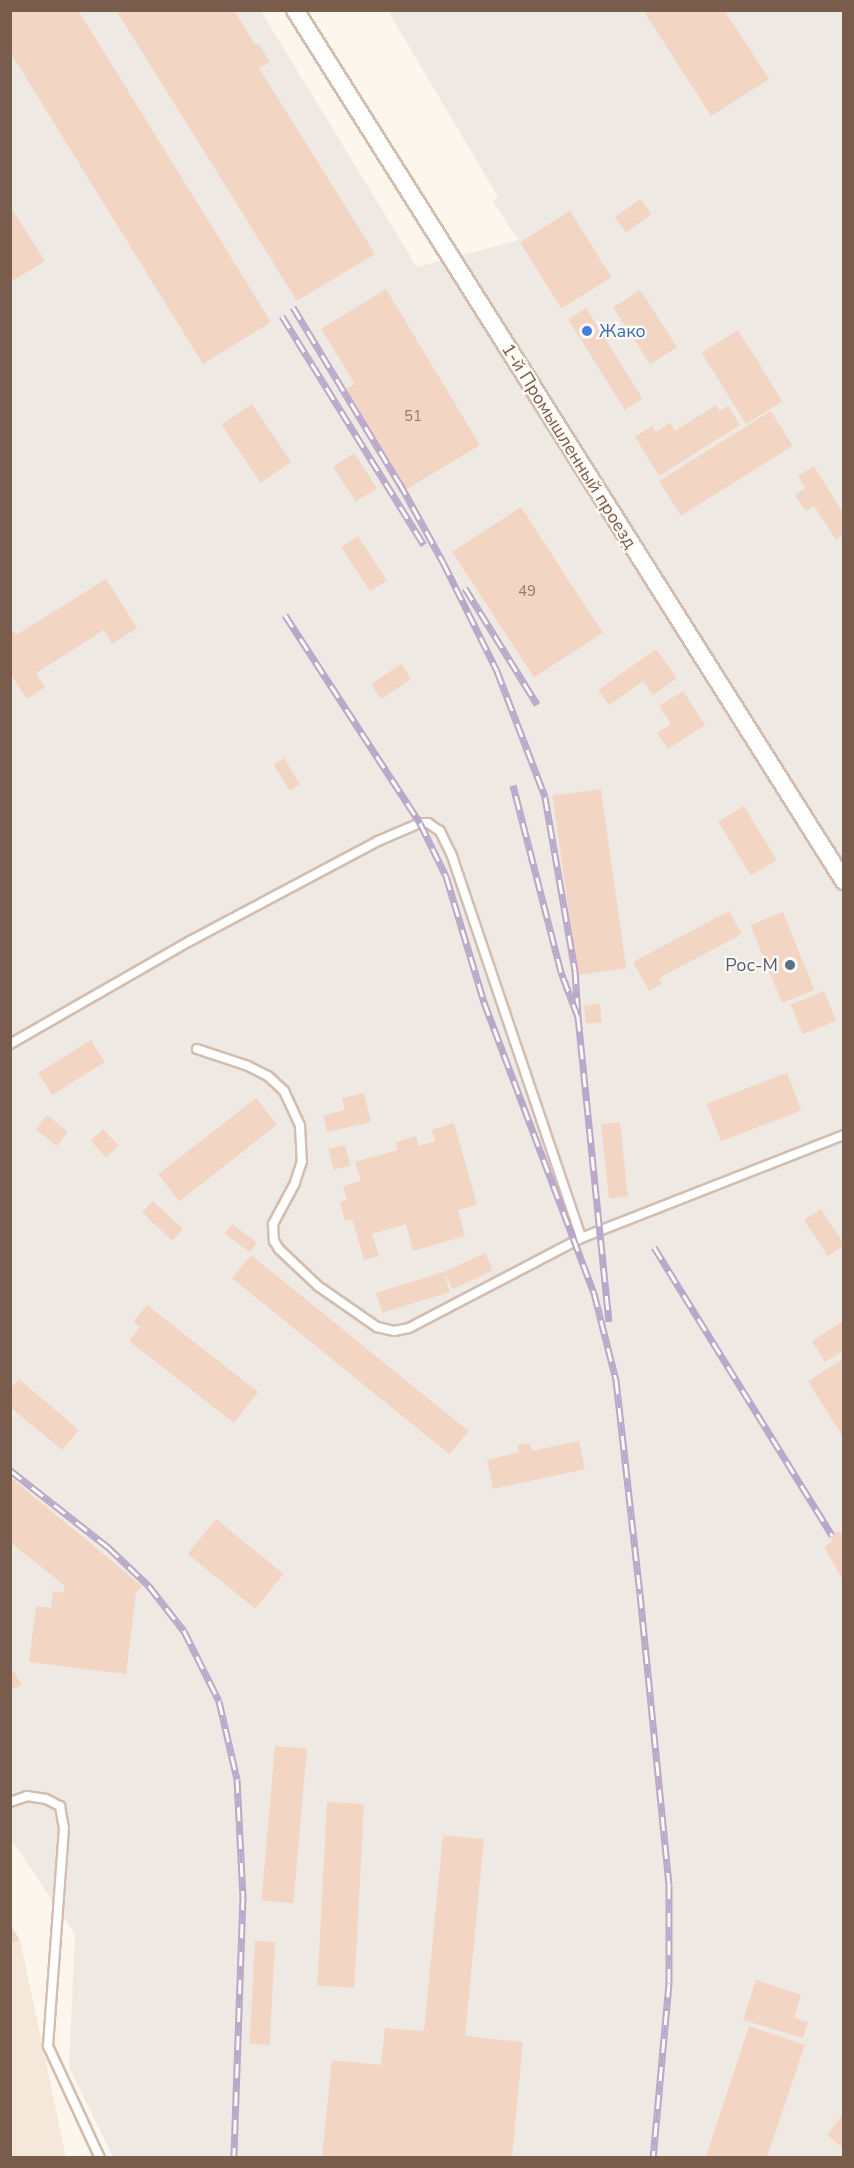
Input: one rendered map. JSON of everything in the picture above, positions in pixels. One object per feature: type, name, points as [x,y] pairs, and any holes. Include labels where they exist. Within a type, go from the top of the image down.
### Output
[{"type":"street","name":"1-й Промышленный проезд","points":[[296,10],[843,881]]},
{"type":"lane","points":[[10,1044],[190,941],[346,858],[420,823],[428,823],[440,831],[448,846],[581,1238]]},
{"type":"lane","points":[[197,1049],[248,1066],[268,1076],[284,1091],[300,1126],[302,1161],[296,1183],[273,1224],[274,1241],[279,1249],[318,1286],[377,1326],[394,1331],[409,1328],[581,1238],[843,1135]]},
{"type":"lane","points":[[10,1802],[27,1796],[46,1799],[60,1806],[64,1828],[48,2046],[100,2157]]},
{"type":"shaded area","points":[[10,11],[261,11],[417,267],[518,240],[493,202],[498,197],[388,11],[843,11],[843,2157],[113,2157],[69,2067],[75,1934],[10,1838]]},
{"type":"shaded area","points":[[10,1923],[20,1940],[66,2157],[11,2157]]},
{"type":"building","points":[[10,10],[78,10],[271,322],[203,364],[10,52]]},
{"type":"building","points":[[116,10],[234,10],[255,45],[259,44],[270,62],[259,68],[375,254],[297,301]]},
{"type":"building","points":[[643,10],[724,10],[769,79],[711,116]]},
{"type":"building","points":[[640,199],[651,214],[626,233],[615,217]]},
{"type":"building","points":[[10,206],[45,261],[14,280],[10,273]]},
{"type":"building","points":[[570,211],[611,277],[561,308],[520,242]]},
{"type":"building","points":[[386,289],[480,445],[407,489],[346,389],[355,384],[321,329]]},
{"type":"building","points":[[640,290],[677,347],[650,364],[613,307]]},
{"type":"building","points":[[586,308],[643,399],[625,410],[568,319]]},
{"type":"building","points":[[738,330],[783,401],[746,424],[702,353]]},
{"type":"building","points":[[252,404],[291,462],[260,483],[221,425]]},
{"type":"building","points":[[716,405],[720,411],[728,406],[740,425],[659,476],[635,437],[652,426],[656,432],[670,423],[675,431]]},
{"type":"building","points":[[771,411],[793,446],[681,516],[659,481]]},
{"type":"building","points":[[354,453],[377,488],[356,502],[333,467]]},
{"type":"building","points":[[814,466],[843,513],[843,535],[836,540],[814,506],[805,511],[795,495],[805,488],[798,476]]},
{"type":"building","points":[[521,507],[603,633],[534,677],[452,552]]},
{"type":"building","points":[[358,536],[387,580],[370,591],[341,547]]},
{"type":"building","points":[[106,579],[137,628],[112,644],[104,630],[36,673],[45,687],[27,699],[10,673],[10,626],[16,635]]},
{"type":"building","points":[[656,649],[677,678],[653,695],[643,681],[609,705],[598,690]]},
{"type":"building","points":[[401,664],[411,679],[381,699],[371,684]]},
{"type":"building","points":[[683,691],[705,725],[668,749],[657,733],[671,724],[659,706]]},
{"type":"building","points":[[284,758],[300,785],[290,791],[274,764]]},
{"type":"building","points":[[601,789],[626,968],[578,975],[552,796]]},
{"type":"building","points":[[744,806],[776,860],[751,875],[718,821]]},
{"type":"building","points":[[729,911],[742,934],[659,978],[662,984],[649,991],[633,962]]},
{"type":"building","points":[[783,912],[814,990],[782,1003],[751,925]]},
{"type":"building","points":[[824,991],[836,1021],[803,1034],[791,1004]]},
{"type":"building","points":[[600,1004],[602,1022],[586,1024],[584,1006]]},
{"type":"building","points":[[91,1040],[105,1062],[52,1095],[38,1073]]},
{"type":"building","points":[[787,1073],[801,1110],[721,1141],[707,1104]]},
{"type":"building","points":[[364,1093],[371,1122],[327,1132],[323,1116],[345,1110],[342,1098]]},
{"type":"building","points":[[256,1098],[277,1125],[179,1201],[158,1174]]},
{"type":"building","points":[[47,1115],[68,1132],[57,1146],[36,1129]]},
{"type":"building","points":[[620,1122],[628,1197],[609,1199],[601,1124]]},
{"type":"building","points":[[454,1123],[477,1205],[458,1210],[465,1236],[413,1251],[406,1224],[372,1234],[379,1256],[364,1260],[352,1219],[345,1221],[340,1202],[347,1200],[343,1186],[361,1181],[355,1162],[398,1150],[396,1142],[416,1136],[419,1146],[435,1141],[432,1130]]},
{"type":"building","points":[[103,1129],[119,1146],[106,1157],[91,1141]]},
{"type":"building","points":[[345,1145],[350,1165],[334,1169],[329,1149]]},
{"type":"building","points":[[153,1201],[183,1229],[172,1241],[142,1213]]},
{"type":"building","points":[[821,1209],[844,1244],[828,1256],[804,1220]]},
{"type":"building","points":[[232,1224],[257,1243],[250,1252],[225,1234]]},
{"type":"building","points":[[485,1253],[493,1270],[452,1289],[444,1272]]},
{"type":"building","points":[[251,1255],[469,1431],[450,1455],[232,1278]]},
{"type":"building","points":[[444,1272],[450,1292],[382,1313],[376,1293]]},
{"type":"building","points":[[147,1305],[258,1392],[234,1423],[129,1341],[140,1327],[133,1322]]},
{"type":"building","points":[[843,1321],[843,1351],[825,1362],[812,1341]]},
{"type":"building","points":[[843,1359],[843,1437],[808,1381]]},
{"type":"building","points":[[19,1379],[79,1430],[62,1450],[10,1407],[10,1389]]},
{"type":"building","points":[[579,1441],[585,1469],[493,1489],[487,1460],[519,1452],[517,1445],[530,1443],[532,1451]]},
{"type":"building","points":[[10,1477],[142,1586],[136,1593],[126,1674],[29,1662],[36,1606],[51,1608],[53,1591],[64,1593],[64,1585],[10,1542]]},
{"type":"building","points":[[216,1519],[284,1574],[255,1609],[188,1554]]},
{"type":"building","points":[[839,1531],[840,1534],[843,1532],[843,1580],[824,1547],[833,1541],[830,1536]]},
{"type":"building","points":[[10,1666],[22,1684],[10,1691]]},
{"type":"building","points":[[275,1746],[307,1749],[293,1903],[261,1900]]},
{"type":"building","points":[[327,1802],[364,1804],[354,1988],[317,1986]]},
{"type":"building","points":[[443,1835],[484,1839],[465,2036],[523,2042],[512,2157],[322,2157],[332,2060],[381,2065],[385,2028],[424,2031]]},
{"type":"building","points":[[10,1923],[19,1940],[10,1944]]},
{"type":"building","points":[[255,1941],[275,1942],[270,2045],[250,2044]]},
{"type":"building","points":[[756,1980],[801,1995],[794,2018],[808,2022],[803,2038],[743,2020]]},
{"type":"building","points":[[749,2026],[805,2045],[767,2157],[706,2156]]},
{"type":"building","points":[[843,2114],[843,2148],[827,2135]]},
{"type":"railway","points":[[293,307],[403,489]]},
{"type":"railway","points":[[282,316],[424,545]]},
{"type":"railway","points":[[399,482],[443,562],[497,671],[545,797],[575,970],[578,1017],[561,972],[513,785]]},
{"type":"railway","points":[[465,588],[537,704]]},
{"type":"railway","points":[[285,615],[420,823],[446,876],[484,1002],[594,1293],[616,1380],[669,1885],[669,1983],[653,2158]]},
{"type":"railway","points":[[578,1017],[609,1321]]},
{"type":"railway","points":[[654,1247],[832,1535]]},
{"type":"railway","points":[[10,1470],[108,1547],[149,1586],[184,1631],[219,1701],[237,1779],[243,1896],[234,2158]]},
{"type":"place","name":"Жако","points":[[587,331]]},
{"type":"place","name":"Рос-М","points":[[790,965]]}]
